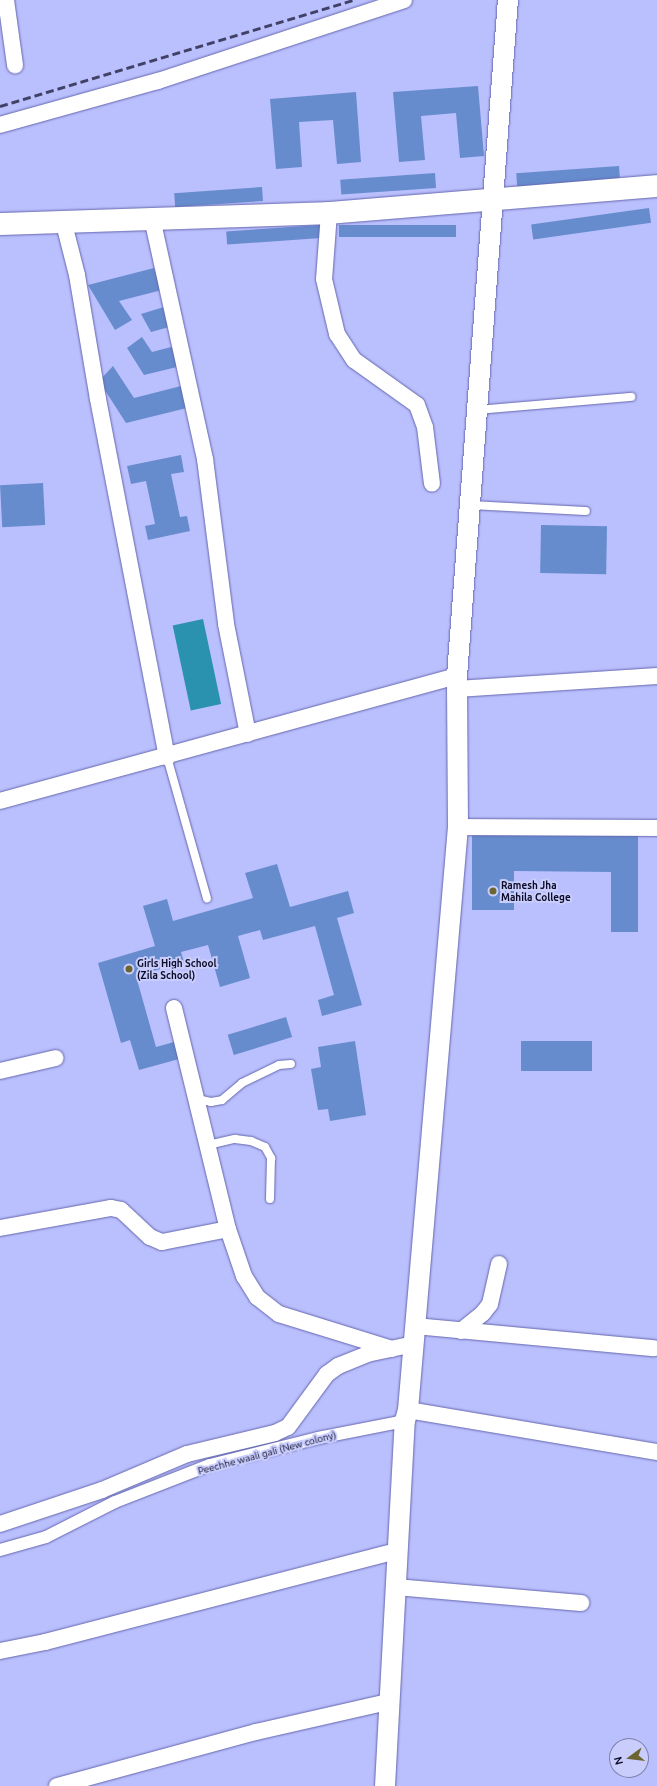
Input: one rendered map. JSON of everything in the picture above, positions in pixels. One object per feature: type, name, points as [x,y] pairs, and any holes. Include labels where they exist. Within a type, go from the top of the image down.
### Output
[{"type":"main road","points":[[0,224],[62,220],[329,213],[657,186]]},
{"type":"street","points":[[6,0],[14,65]]},
{"type":"street","points":[[0,126],[158,81],[404,0]]},
{"type":"street","points":[[387,1786],[388,1702],[406,1416],[458,827],[457,682],[495,200],[508,0]]},
{"type":"street","points":[[329,213],[324,279],[337,334],[354,360],[418,405],[425,427],[432,484]]},
{"type":"street","points":[[152,218],[205,459],[226,624],[248,734]]},
{"type":"street","points":[[62,220],[77,275],[98,399],[167,757]]},
{"type":"street","points":[[0,801],[248,734],[457,682],[657,676]]},
{"type":"street","points":[[458,827],[657,828]]},
{"type":"street","points":[[174,1008],[228,1229],[244,1276],[268,1308],[296,1320],[392,1349]]},
{"type":"street","points":[[0,1071],[56,1058]]},
{"type":"street","points":[[0,1228],[111,1208],[121,1210],[150,1237],[162,1242],[228,1229]]},
{"type":"street","points":[[461,1331],[483,1313],[490,1304],[499,1264]]},
{"type":"street","points":[[0,1524],[102,1490],[186,1454],[275,1433],[288,1427],[327,1374],[338,1366],[367,1354],[392,1349],[414,1335],[461,1331],[654,1348]]},
{"type":"street","points":[[406,1416],[657,1452]]},
{"type":"street","name":"Peechhe waali gali (New colony)","points":[[0,1550],[46,1537],[115,1502],[210,1465],[406,1416]]},
{"type":"street","points":[[0,1651],[44,1642],[397,1551]]},
{"type":"street","points":[[395,1587],[581,1603]]},
{"type":"street","points":[[57,1786],[256,1732],[388,1702]]},
{"type":"lane","points":[[478,410],[631,397]]},
{"type":"lane","points":[[470,506],[586,511]]},
{"type":"lane","points":[[167,757],[207,898]]},
{"type":"lane","points":[[197,1099],[211,1102],[222,1100],[242,1083],[279,1065],[291,1064]]},
{"type":"lane","points":[[208,1145],[235,1139],[251,1141],[265,1147],[271,1158],[270,1199]]},
{"type":"water","points":[[203,619],[221,704],[191,711],[173,625]]},
{"type":"building","points":[[478,86],[484,156],[460,158],[456,113],[421,116],[425,160],[399,162],[393,92]]},
{"type":"building","points":[[356,92],[361,162],[337,164],[333,120],[299,122],[302,167],[276,169],[270,99]]},
{"type":"building","points":[[619,166],[620,180],[517,187],[516,173]]},
{"type":"building","points":[[435,173],[436,188],[341,195],[340,180]]},
{"type":"building","points":[[262,187],[263,201],[175,207],[174,193]]},
{"type":"building","points":[[649,208],[651,223],[533,239],[531,225]]},
{"type":"building","points":[[320,225],[321,238],[227,245],[226,232]]},
{"type":"building","points":[[339,225],[456,225],[456,237],[339,237]]},
{"type":"building","points":[[154,268],[162,290],[119,301],[132,320],[115,330],[88,285]]},
{"type":"building","points":[[164,307],[169,327],[151,332],[141,314]]},
{"type":"building","points":[[142,337],[152,352],[175,346],[181,366],[144,375],[127,348]]},
{"type":"building","points":[[113,366],[134,398],[185,385],[191,407],[126,423],[99,381]]},
{"type":"building","points":[[181,455],[184,472],[171,474],[180,517],[187,516],[190,531],[148,540],[145,526],[155,524],[146,481],[131,484],[127,466]]},
{"type":"building","points":[[43,483],[45,525],[2,527],[0,485]]},
{"type":"building","points":[[541,525],[607,526],[606,574],[540,573]]},
{"type":"building","name":"Ramesh Jha Mahila College","points":[[472,834],[638,836],[638,932],[611,932],[611,872],[514,871],[514,910],[472,910]]},
{"type":"building","name":"Girls High School (Zila School)","points":[[277,864],[290,907],[348,891],[354,913],[337,918],[362,1005],[322,1016],[318,1000],[334,995],[315,926],[263,940],[260,930],[238,936],[250,978],[220,987],[208,945],[181,952],[184,962],[136,976],[156,1047],[174,1042],[179,1059],[139,1070],[130,1040],[121,1043],[98,963],[155,946],[143,906],[167,899],[173,921],[253,898],[245,873]]},
{"type":"building","points":[[286,1017],[292,1037],[234,1055],[228,1035]]},
{"type":"building","points":[[355,1041],[366,1115],[330,1121],[328,1109],[318,1110],[311,1069],[321,1067],[318,1047]]},
{"type":"building","points":[[521,1041],[592,1041],[592,1071],[521,1071]]},
{"type":"railway","points":[[0,106],[354,0]]},
{"type":"place","name":"Ramesh Jha Mahila College","points":[[493,891]]},
{"type":"place","name":"Girls High School (Zila School)","points":[[129,969]]}]
